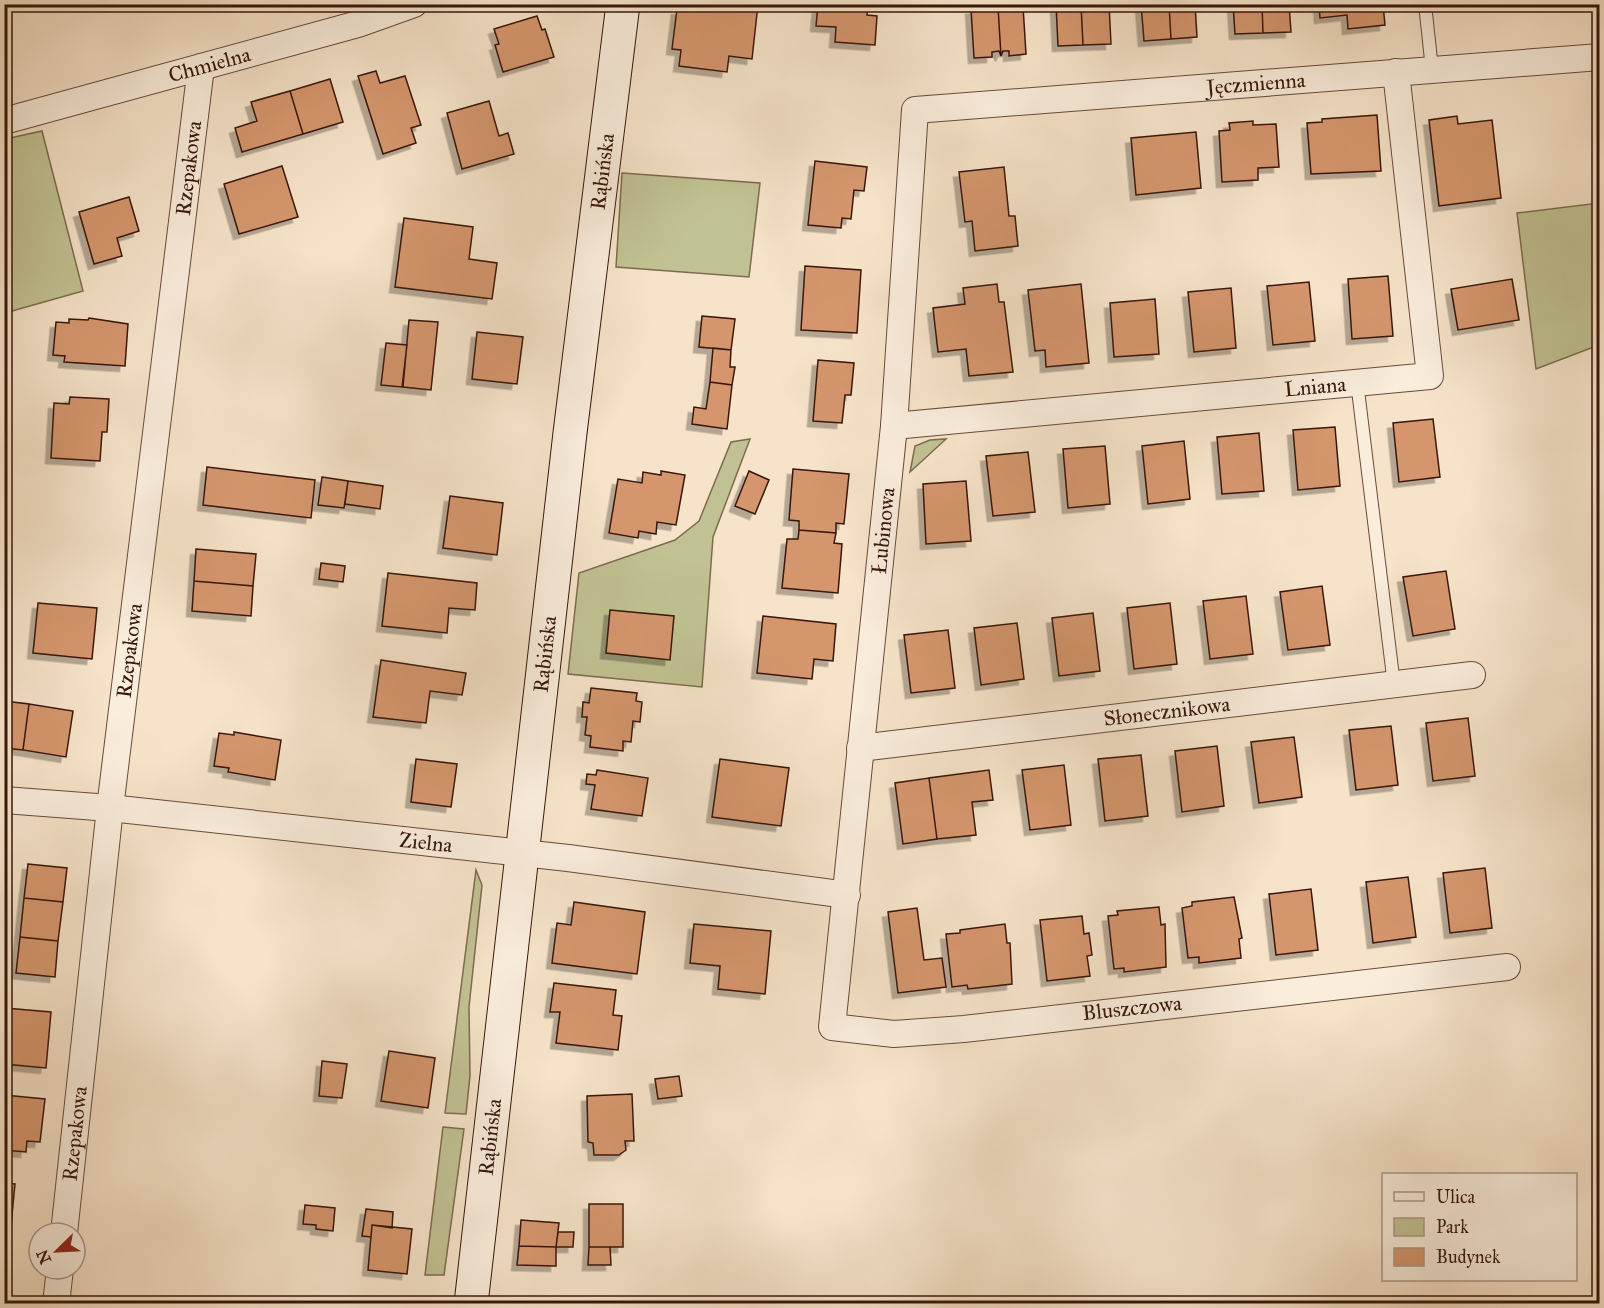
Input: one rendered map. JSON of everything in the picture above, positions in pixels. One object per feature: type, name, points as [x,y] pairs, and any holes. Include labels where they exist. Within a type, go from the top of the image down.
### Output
[{"type":"street","name":"Chmielna","points":[[4,121],[358,24],[414,4]]},
{"type":"street","name":"Rąbińska","points":[[471,1304],[524,855],[570,433],[623,4]]},
{"type":"street","name":"Jęczmienna","points":[[915,110],[1599,57]]},
{"type":"street","name":"Rzepakowa","points":[[65,1221],[110,808],[201,67]]},
{"type":"street","name":"Lniana","points":[[894,426],[1430,376],[1396,72]]},
{"type":"street","name":"Łubinowa","points":[[841,952],[894,426],[915,110]]},
{"type":"street","name":"Słonecznikowa","points":[[860,748],[1472,675]]},
{"type":"street","name":"Zielna","points":[[4,801],[110,808],[524,855],[847,895]]},
{"type":"street","name":"Bluszczowa","points":[[841,952],[832,1028],[894,1034],[964,1029],[1507,967]]},
{"type":"street","points":[[56,1304],[59,1281]]},
{"type":"lane","points":[[1425,4],[1432,69]]},
{"type":"lane","points":[[1357,382],[1394,685]]},
{"type":"green space","points":[[42,131],[83,291],[5,313],[5,139]]},
{"type":"green space","points":[[622,173],[760,183],[749,277],[616,267]]},
{"type":"green space","points":[[1599,203],[1599,345],[1536,369],[1517,213]]},
{"type":"green space","points":[[750,439],[713,537],[702,687],[568,674],[579,573],[675,540],[699,521],[731,442]]},
{"type":"green space","points":[[946,439],[910,472],[915,446],[930,440]]},
{"type":"green space","points":[[476,870],[482,885],[469,1007],[470,1076],[466,1114],[445,1113]]},
{"type":"green space","points":[[443,1127],[464,1129],[444,1275],[425,1275]]},
{"type":"building","points":[[686,4],[758,4],[752,59],[729,56],[727,72],[679,66],[681,50],[672,49],[677,9],[685,10]]},
{"type":"building","points":[[818,4],[868,4],[867,15],[877,16],[875,45],[835,42],[836,27],[816,26]]},
{"type":"building","points":[[1056,4],[1081,4],[1083,45],[1058,46]]},
{"type":"building","points":[[1081,4],[1109,4],[1111,44],[1083,45]]},
{"type":"building","points":[[1141,4],[1169,4],[1171,39],[1144,41]]},
{"type":"building","points":[[1169,4],[1195,4],[1197,37],[1171,39]]},
{"type":"building","points":[[1233,4],[1262,4],[1263,33],[1235,34]]},
{"type":"building","points":[[1262,4],[1289,4],[1291,32],[1263,33]]},
{"type":"building","points":[[1319,4],[1383,4],[1385,25],[1348,29],[1347,15],[1320,18]]},
{"type":"building","points":[[1023,6],[1026,54],[1009,56],[1009,51],[1003,51],[1001,56],[998,7]]},
{"type":"building","points":[[998,7],[1001,56],[999,51],[992,52],[992,57],[974,58],[971,9]]},
{"type":"building","points":[[537,16],[542,30],[545,29],[554,57],[503,72],[495,45],[499,44],[494,29]]},
{"type":"building","points":[[376,71],[380,83],[405,76],[421,125],[411,128],[416,143],[383,154],[358,76]]},
{"type":"building","points":[[330,79],[343,122],[303,134],[290,91]]},
{"type":"building","points":[[290,91],[303,134],[242,152],[235,128],[257,121],[251,102]]},
{"type":"building","points":[[489,101],[499,136],[508,133],[514,154],[462,169],[447,113]]},
{"type":"building","points":[[1377,115],[1381,171],[1311,174],[1307,123],[1322,122],[1322,119]]},
{"type":"building","points":[[1457,116],[1458,124],[1492,120],[1501,198],[1439,206],[1429,120]]},
{"type":"building","points":[[1253,121],[1253,125],[1276,124],[1279,167],[1258,168],[1258,180],[1222,182],[1219,131],[1230,130],[1229,123]]},
{"type":"building","points":[[1196,132],[1201,188],[1136,195],[1131,138]]},
{"type":"building","points":[[815,161],[867,167],[864,191],[854,190],[851,219],[842,218],[841,228],[808,225]]},
{"type":"building","points":[[282,166],[298,217],[239,234],[224,184]]},
{"type":"building","points":[[1004,167],[1009,216],[1015,216],[1018,246],[975,251],[972,221],[965,222],[959,172]]},
{"type":"building","points":[[129,197],[139,231],[117,238],[122,256],[94,264],[79,212]]},
{"type":"building","points":[[404,218],[473,227],[469,259],[497,263],[492,299],[395,287]]},
{"type":"building","points":[[805,266],[861,270],[857,333],[801,330]]},
{"type":"building","points":[[1388,276],[1393,336],[1352,339],[1348,279]]},
{"type":"building","points":[[1512,279],[1519,320],[1458,330],[1451,289]]},
{"type":"building","points":[[1309,282],[1315,341],[1273,345],[1267,286]]},
{"type":"building","points":[[997,284],[999,302],[1004,302],[1013,372],[969,376],[966,349],[938,352],[933,308],[965,304],[963,288]]},
{"type":"building","points":[[1081,284],[1089,363],[1046,367],[1045,350],[1035,351],[1028,290]]},
{"type":"building","points":[[1231,288],[1236,348],[1194,352],[1188,292]]},
{"type":"building","points":[[1155,299],[1159,354],[1114,357],[1110,303]]},
{"type":"building","points":[[702,316],[735,319],[731,350],[699,347]]},
{"type":"building","points":[[89,318],[128,324],[125,366],[64,362],[65,356],[53,355],[56,322],[69,323],[69,319],[88,320]]},
{"type":"building","points":[[409,320],[438,322],[431,390],[403,387]]},
{"type":"building","points":[[477,332],[523,337],[517,384],[472,379]]},
{"type":"building","points":[[386,343],[407,345],[402,387],[381,385]]},
{"type":"building","points":[[713,348],[731,350],[730,367],[735,367],[732,385],[710,382]]},
{"type":"building","points":[[818,360],[854,363],[851,395],[845,395],[842,423],[813,421]]},
{"type":"building","points":[[710,382],[732,385],[727,429],[692,424],[694,407],[706,409]]},
{"type":"building","points":[[70,397],[109,399],[107,432],[102,432],[100,461],[51,458],[54,403],[69,404]]},
{"type":"building","points":[[1433,419],[1440,477],[1399,482],[1393,423]]},
{"type":"building","points":[[1335,427],[1340,486],[1298,490],[1293,430]]},
{"type":"building","points":[[1259,433],[1264,491],[1222,494],[1217,437]]},
{"type":"building","points":[[1184,441],[1190,499],[1148,504],[1142,446]]},
{"type":"building","points":[[1105,446],[1110,504],[1068,508],[1063,449]]},
{"type":"building","points":[[1028,452],[1035,512],[993,516],[986,456]]},
{"type":"building","points":[[207,467],[315,480],[311,518],[203,505]]},
{"type":"building","points":[[793,469],[849,474],[844,524],[836,523],[836,533],[799,530],[799,521],[789,520]]},
{"type":"building","points":[[661,471],[685,475],[676,525],[657,522],[656,534],[639,531],[638,538],[609,533],[618,479],[642,483],[643,472],[661,475]]},
{"type":"building","points":[[749,471],[769,480],[755,514],[735,506]]},
{"type":"building","points":[[322,477],[348,481],[344,508],[318,505]]},
{"type":"building","points":[[348,481],[383,486],[380,509],[345,504]]},
{"type":"building","points":[[966,481],[971,541],[926,544],[923,484]]},
{"type":"building","points":[[450,496],[503,503],[497,555],[443,548]]},
{"type":"building","points":[[799,530],[836,533],[834,543],[842,544],[838,593],[782,588],[787,539],[798,539]]},
{"type":"building","points":[[196,549],[256,554],[253,586],[194,581]]},
{"type":"building","points":[[321,563],[345,566],[343,582],[319,579]]},
{"type":"building","points":[[1446,571],[1455,629],[1413,636],[1403,577]]},
{"type":"building","points":[[388,573],[477,583],[475,610],[449,608],[447,633],[382,626]]},
{"type":"building","points":[[194,581],[253,586],[251,616],[192,611]]},
{"type":"building","points":[[1322,586],[1330,645],[1288,650],[1280,592]]},
{"type":"building","points":[[1246,596],[1253,654],[1210,659],[1203,601]]},
{"type":"building","points":[[38,603],[97,608],[92,659],[33,653]]},
{"type":"building","points":[[1170,603],[1177,664],[1134,669],[1127,608]]},
{"type":"building","points":[[610,610],[674,616],[670,660],[606,653]]},
{"type":"building","points":[[1093,613],[1100,671],[1059,676],[1052,618]]},
{"type":"building","points":[[763,616],[836,624],[833,661],[814,659],[812,679],[757,673]]},
{"type":"building","points":[[1017,623],[1024,679],[981,685],[974,628]]},
{"type":"building","points":[[948,630],[955,688],[911,693],[904,635]]},
{"type":"building","points":[[381,660],[466,673],[462,695],[430,691],[426,723],[373,717]]},
{"type":"building","points":[[591,688],[637,693],[636,701],[642,702],[640,722],[633,721],[631,742],[623,741],[623,751],[590,747],[591,736],[585,735],[587,717],[582,717],[583,702],[589,703]]},
{"type":"building","points":[[4,701],[29,704],[23,750],[4,748]]},
{"type":"building","points":[[29,704],[73,711],[66,757],[23,750]]},
{"type":"building","points":[[1468,718],[1475,776],[1433,781],[1426,723]]},
{"type":"building","points":[[1391,726],[1398,785],[1356,790],[1349,730]]},
{"type":"building","points":[[234,732],[281,740],[275,780],[228,772],[229,768],[214,766],[219,733],[234,735]]},
{"type":"building","points":[[1294,737],[1302,797],[1259,803],[1251,742]]},
{"type":"building","points":[[1217,746],[1224,806],[1182,812],[1175,751]]},
{"type":"building","points":[[1141,755],[1148,816],[1105,821],[1098,759]]},
{"type":"building","points":[[416,759],[457,764],[451,807],[411,802]]},
{"type":"building","points":[[720,759],[789,768],[781,826],[712,817]]},
{"type":"building","points":[[1064,765],[1071,825],[1030,830],[1022,770]]},
{"type":"building","points":[[597,770],[648,778],[642,816],[591,809],[595,785],[586,784],[587,774],[596,775]]},
{"type":"building","points":[[989,770],[993,800],[972,802],[976,835],[937,839],[929,778]]},
{"type":"building","points":[[929,778],[937,839],[903,844],[895,783]]},
{"type":"building","points":[[28,864],[67,868],[63,902],[24,898]]},
{"type":"building","points":[[1485,868],[1492,928],[1450,933],[1443,873]]},
{"type":"building","points":[[1408,877],[1416,937],[1373,943],[1366,882]]},
{"type":"building","points":[[1311,889],[1318,950],[1276,955],[1269,894]]},
{"type":"building","points":[[1234,897],[1242,938],[1239,939],[1241,958],[1199,963],[1199,957],[1188,958],[1182,908],[1192,906],[1192,902]]},
{"type":"building","points":[[24,898],[63,902],[58,941],[20,937]]},
{"type":"building","points":[[574,902],[645,912],[637,974],[552,963],[557,923],[571,925]]},
{"type":"building","points":[[1159,907],[1161,925],[1165,924],[1166,967],[1124,972],[1124,968],[1114,969],[1108,916],[1118,915],[1117,911]]},
{"type":"building","points":[[917,908],[924,960],[942,958],[946,987],[898,993],[888,912]]},
{"type":"building","points":[[1082,916],[1084,934],[1089,933],[1092,955],[1087,956],[1090,976],[1047,981],[1040,920]]},
{"type":"building","points":[[694,924],[771,931],[765,994],[718,989],[720,966],[690,963]]},
{"type":"building","points":[[1005,924],[1007,943],[1010,943],[1012,984],[968,989],[967,985],[952,987],[946,934]]},
{"type":"building","points":[[20,937],[58,941],[55,977],[16,973]]},
{"type":"building","points":[[554,983],[616,990],[613,1015],[622,1016],[618,1050],[556,1043],[560,1012],[550,1012]]},
{"type":"building","points":[[5,1008],[51,1012],[46,1068],[4,1064]]},
{"type":"building","points":[[389,1051],[435,1058],[428,1108],[381,1101]]},
{"type":"building","points":[[322,1061],[347,1064],[342,1098],[319,1096]]},
{"type":"building","points":[[679,1076],[682,1096],[658,1099],[655,1079]]},
{"type":"building","points":[[632,1094],[634,1141],[625,1141],[626,1150],[619,1155],[594,1155],[593,1143],[588,1142],[587,1096]]},
{"type":"building","points":[[4,1095],[45,1099],[40,1142],[27,1141],[26,1152],[4,1150]]},
{"type":"building","points":[[4,1183],[15,1184],[11,1226],[4,1226]]},
{"type":"building","points":[[589,1204],[623,1204],[623,1247],[589,1247]]},
{"type":"building","points":[[305,1205],[335,1208],[333,1231],[316,1229],[316,1225],[303,1224]]},
{"type":"building","points":[[366,1209],[393,1212],[392,1228],[372,1225],[371,1237],[362,1236]]},
{"type":"building","points":[[521,1220],[559,1223],[556,1247],[519,1246]]},
{"type":"building","points":[[372,1225],[412,1229],[407,1274],[368,1270]]},
{"type":"building","points":[[558,1232],[574,1232],[573,1247],[556,1247]]},
{"type":"building","points":[[519,1246],[556,1247],[556,1266],[517,1265]]},
{"type":"building","points":[[589,1247],[610,1247],[611,1265],[588,1265]]}]
